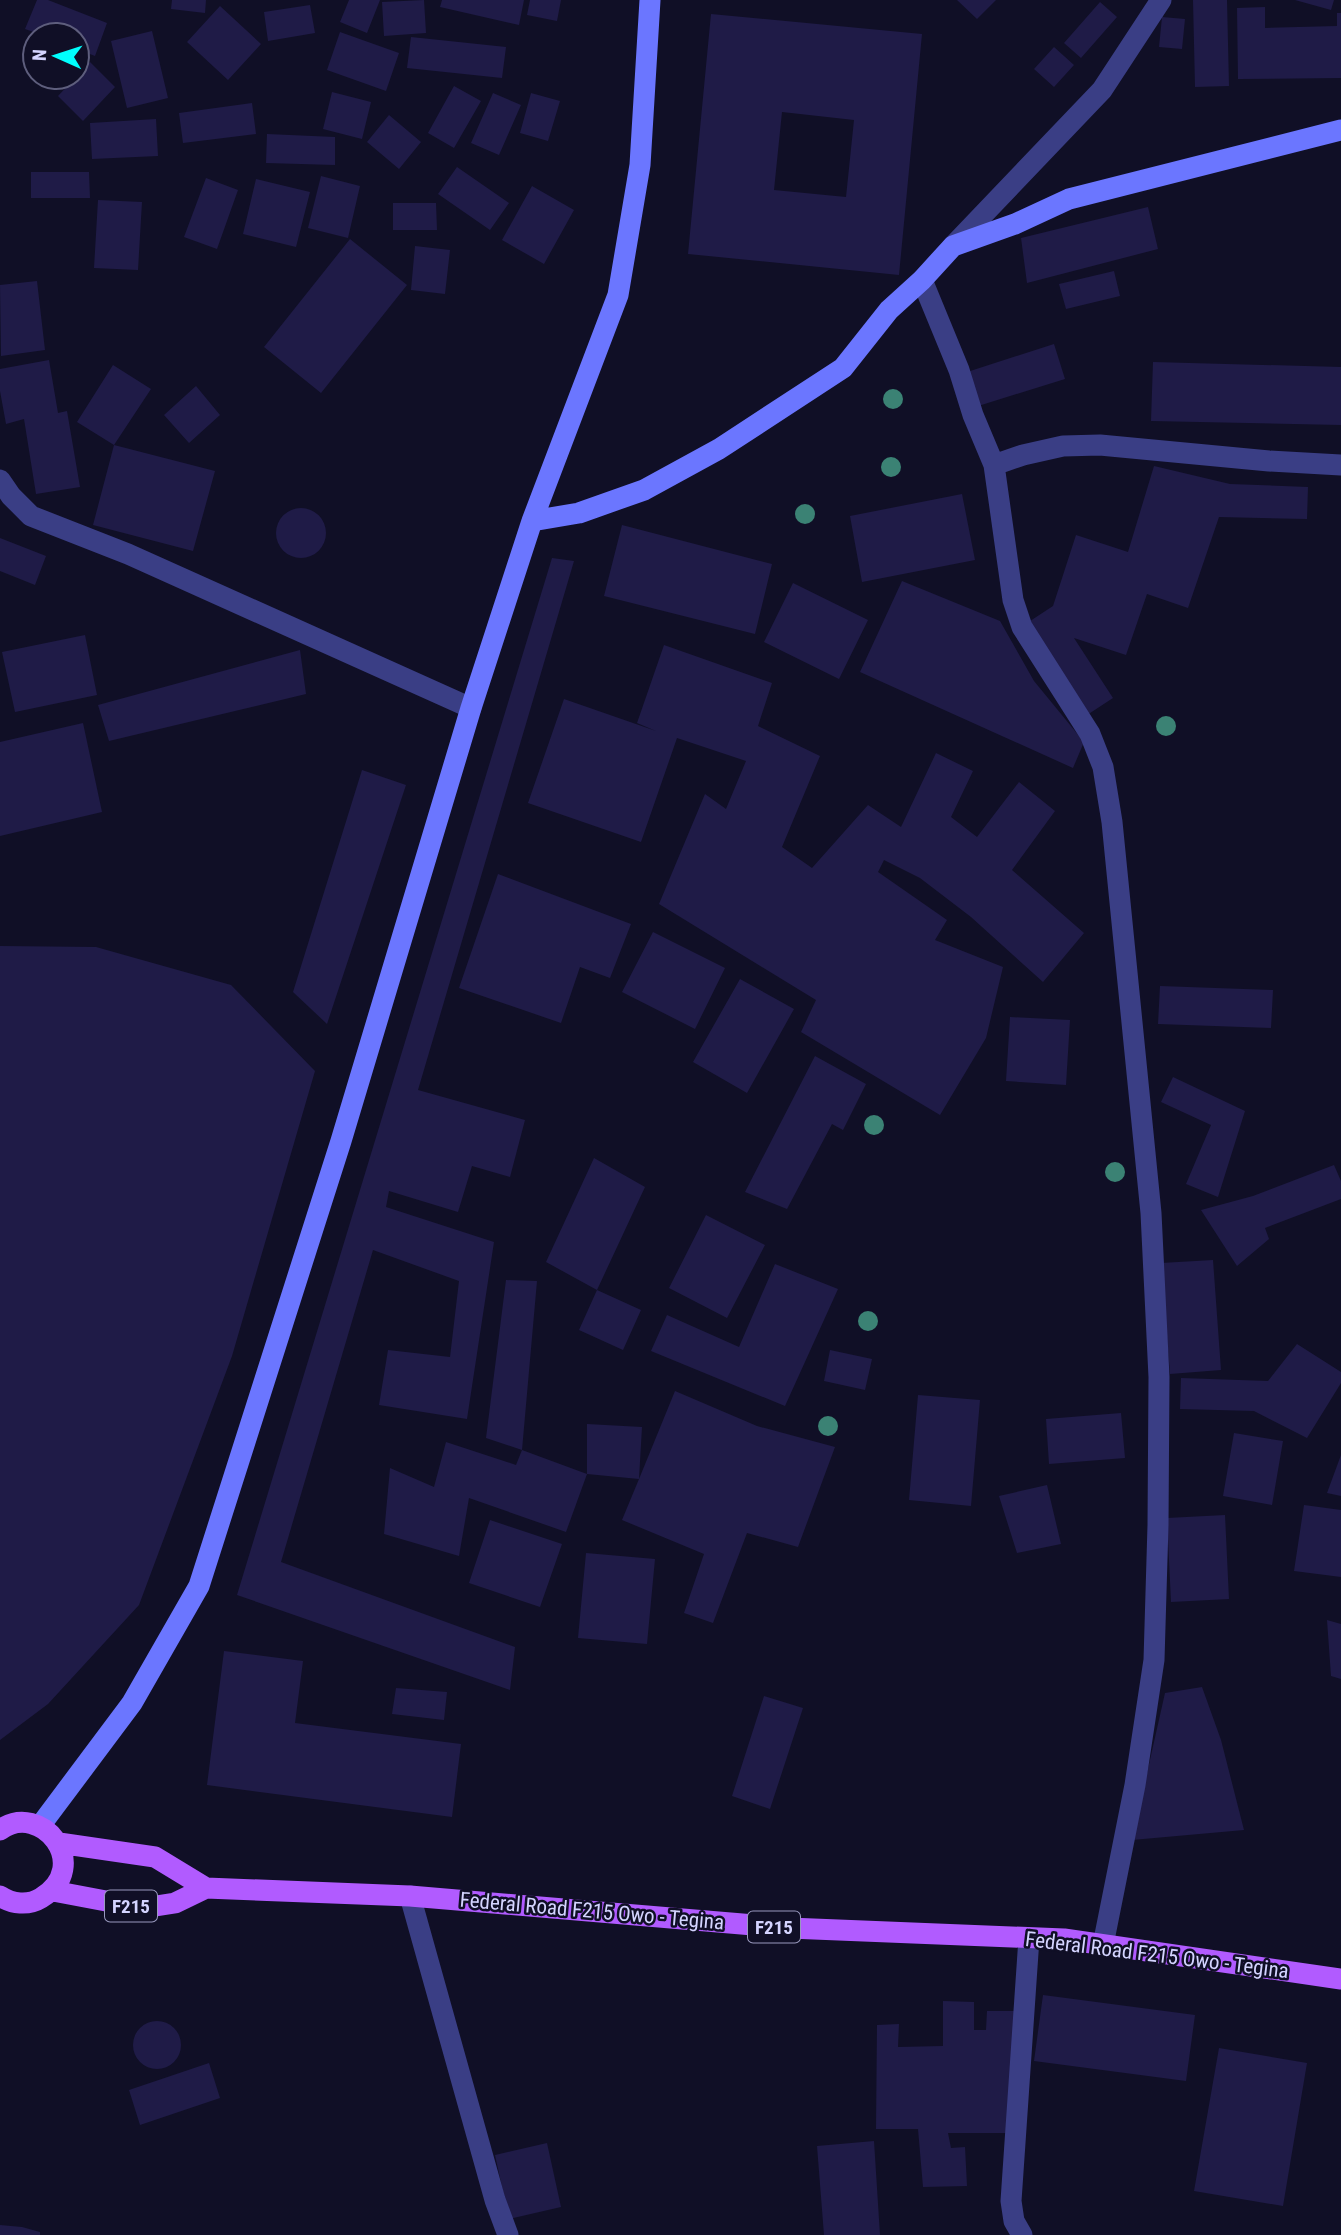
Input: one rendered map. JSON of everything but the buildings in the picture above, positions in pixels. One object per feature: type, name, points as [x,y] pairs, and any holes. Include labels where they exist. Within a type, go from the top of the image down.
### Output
[{"type":"main road","points":[[40,1826],[132,1703],[199,1586],[341,1141],[471,708],[532,521],[618,295],[640,165],[650,0]]},
{"type":"main road","points":[[532,521],[579,513],[644,490],[719,449],[843,368],[890,310],[953,246],[1015,224],[1069,198],[1341,130]]},
{"type":"main road","points":[[0,1830],[22,1822],[40,1826],[59,1843],[65,1863],[61,1878],[53,1891],[32,1903],[9,1902],[0,1896]]},
{"type":"main road","name":"Federal Road F215 Owo - Tegina","points":[[59,1843],[155,1857],[206,1888],[410,1896],[789,1928],[1065,1939],[1341,1979]]},
{"type":"main road","name":"F215","points":[[53,1891],[144,1908],[175,1903],[206,1888]]},
{"type":"street","points":[[953,246],[1102,90],[1161,0]]},
{"type":"street","points":[[922,280],[994,466],[1013,600],[1022,627],[1090,734],[1103,767],[1112,822],[1151,1213],[1159,1377],[1158,1525],[1154,1660],[1135,1785],[1103,1945]]},
{"type":"street","points":[[994,466],[1023,455],[1063,446],[1100,446],[1341,465]]},
{"type":"street","points":[[0,480],[11,496],[31,516],[128,554],[471,708]]},
{"type":"street","points":[[410,1896],[495,2200],[508,2235]]},
{"type":"street","points":[[1022,2235],[1014,2221],[1011,2201],[1030,1938]]}]
